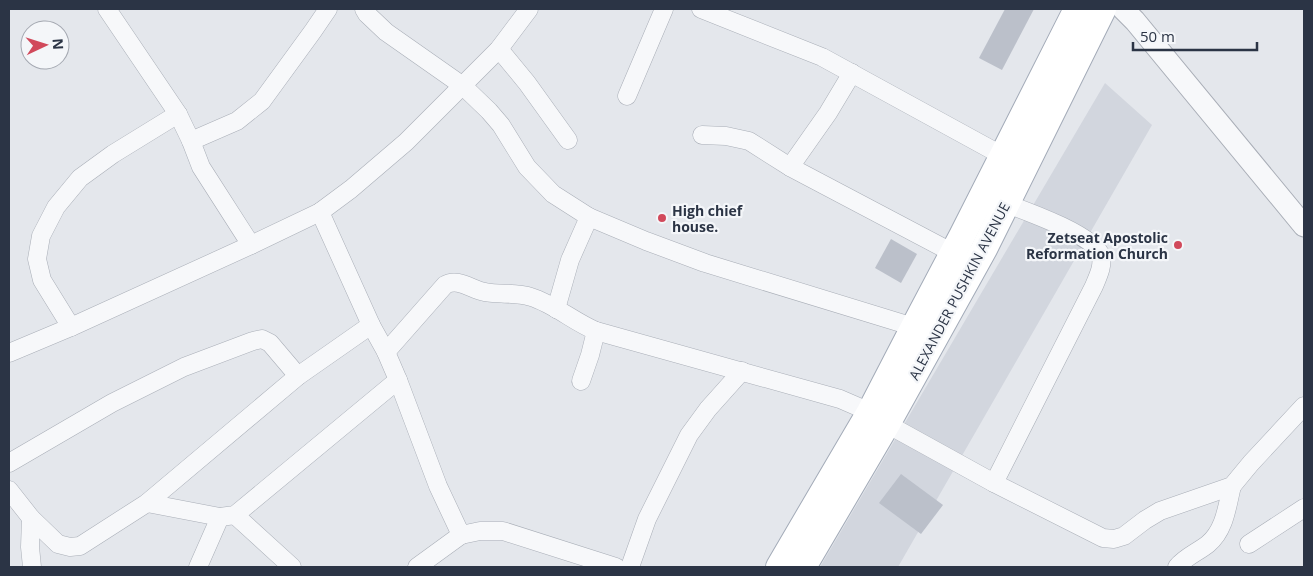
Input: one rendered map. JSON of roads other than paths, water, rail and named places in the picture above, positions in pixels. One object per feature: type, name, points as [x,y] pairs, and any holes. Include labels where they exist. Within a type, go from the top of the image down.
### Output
[{"type":"main road","name":"ALEXANDER PUSHKIN AVENUE","points":[[803,567],[967,246],[1003,156],[1077,9]]},
{"type":"main road","name":"ALEXANDER PUSHKIN AVENUE","points":[[779,567],[879,418],[914,327],[967,246],[1007,204],[1103,9]]},
{"type":"street","points":[[107,9],[178,114],[201,167],[251,245]]},
{"type":"street","points":[[191,141],[237,121],[262,101],[328,9]]},
{"type":"street","points":[[364,9],[386,32],[462,86],[501,125],[527,167],[553,194],[589,217],[705,263],[914,327]]},
{"type":"street","points":[[9,354],[320,212],[351,189],[406,142],[499,49],[529,9]]},
{"type":"street","points":[[628,96],[664,9]]},
{"type":"street","points":[[701,9],[822,57],[1003,156]]},
{"type":"street","points":[[1123,9],[1135,21],[1304,226]]},
{"type":"street","points":[[499,49],[527,83],[568,140]]},
{"type":"street","points":[[790,167],[828,113],[852,73]]},
{"type":"street","points":[[71,327],[42,280],[37,259],[41,236],[56,207],[80,178],[114,154],[178,114]]},
{"type":"street","points":[[702,135],[726,136],[749,141],[790,167],[967,246]]},
{"type":"street","points":[[994,482],[1101,269],[1100,254],[1093,245],[1063,226],[1007,204]]},
{"type":"street","points":[[320,212],[370,324],[386,352],[438,486],[461,534]]},
{"type":"street","points":[[556,309],[570,260],[589,217]]},
{"type":"street","points":[[386,352],[445,285],[455,282],[484,292],[519,294],[533,297],[583,326],[596,331],[840,399],[1103,538],[1114,539],[1124,536],[1160,511],[1232,486]]},
{"type":"street","points":[[9,490],[31,518],[58,544],[70,547],[80,546],[147,504],[298,376],[370,324]]},
{"type":"street","points":[[581,381],[596,331]]},
{"type":"street","points":[[9,463],[112,403],[184,367],[253,341],[262,339],[270,343],[298,376]]},
{"type":"street","points":[[630,567],[647,519],[689,436],[708,409],[742,371]]},
{"type":"street","points":[[198,567],[227,516],[398,380]]},
{"type":"street","points":[[1177,567],[1181,562],[1209,543],[1218,532],[1223,522],[1232,486],[1304,406]]},
{"type":"street","points":[[147,504],[227,516],[292,567]]},
{"type":"street","points":[[1249,544],[1304,508]]},
{"type":"street","points":[[31,518],[30,548],[32,567]]},
{"type":"street","points":[[417,567],[461,534],[480,531],[503,531],[616,567]]},
{"type":"place","name":"High chief house.","points":[[662,218]]},
{"type":"place","name":"Zetseat Apostolic Reformation Church","points":[[1178,245]]}]
